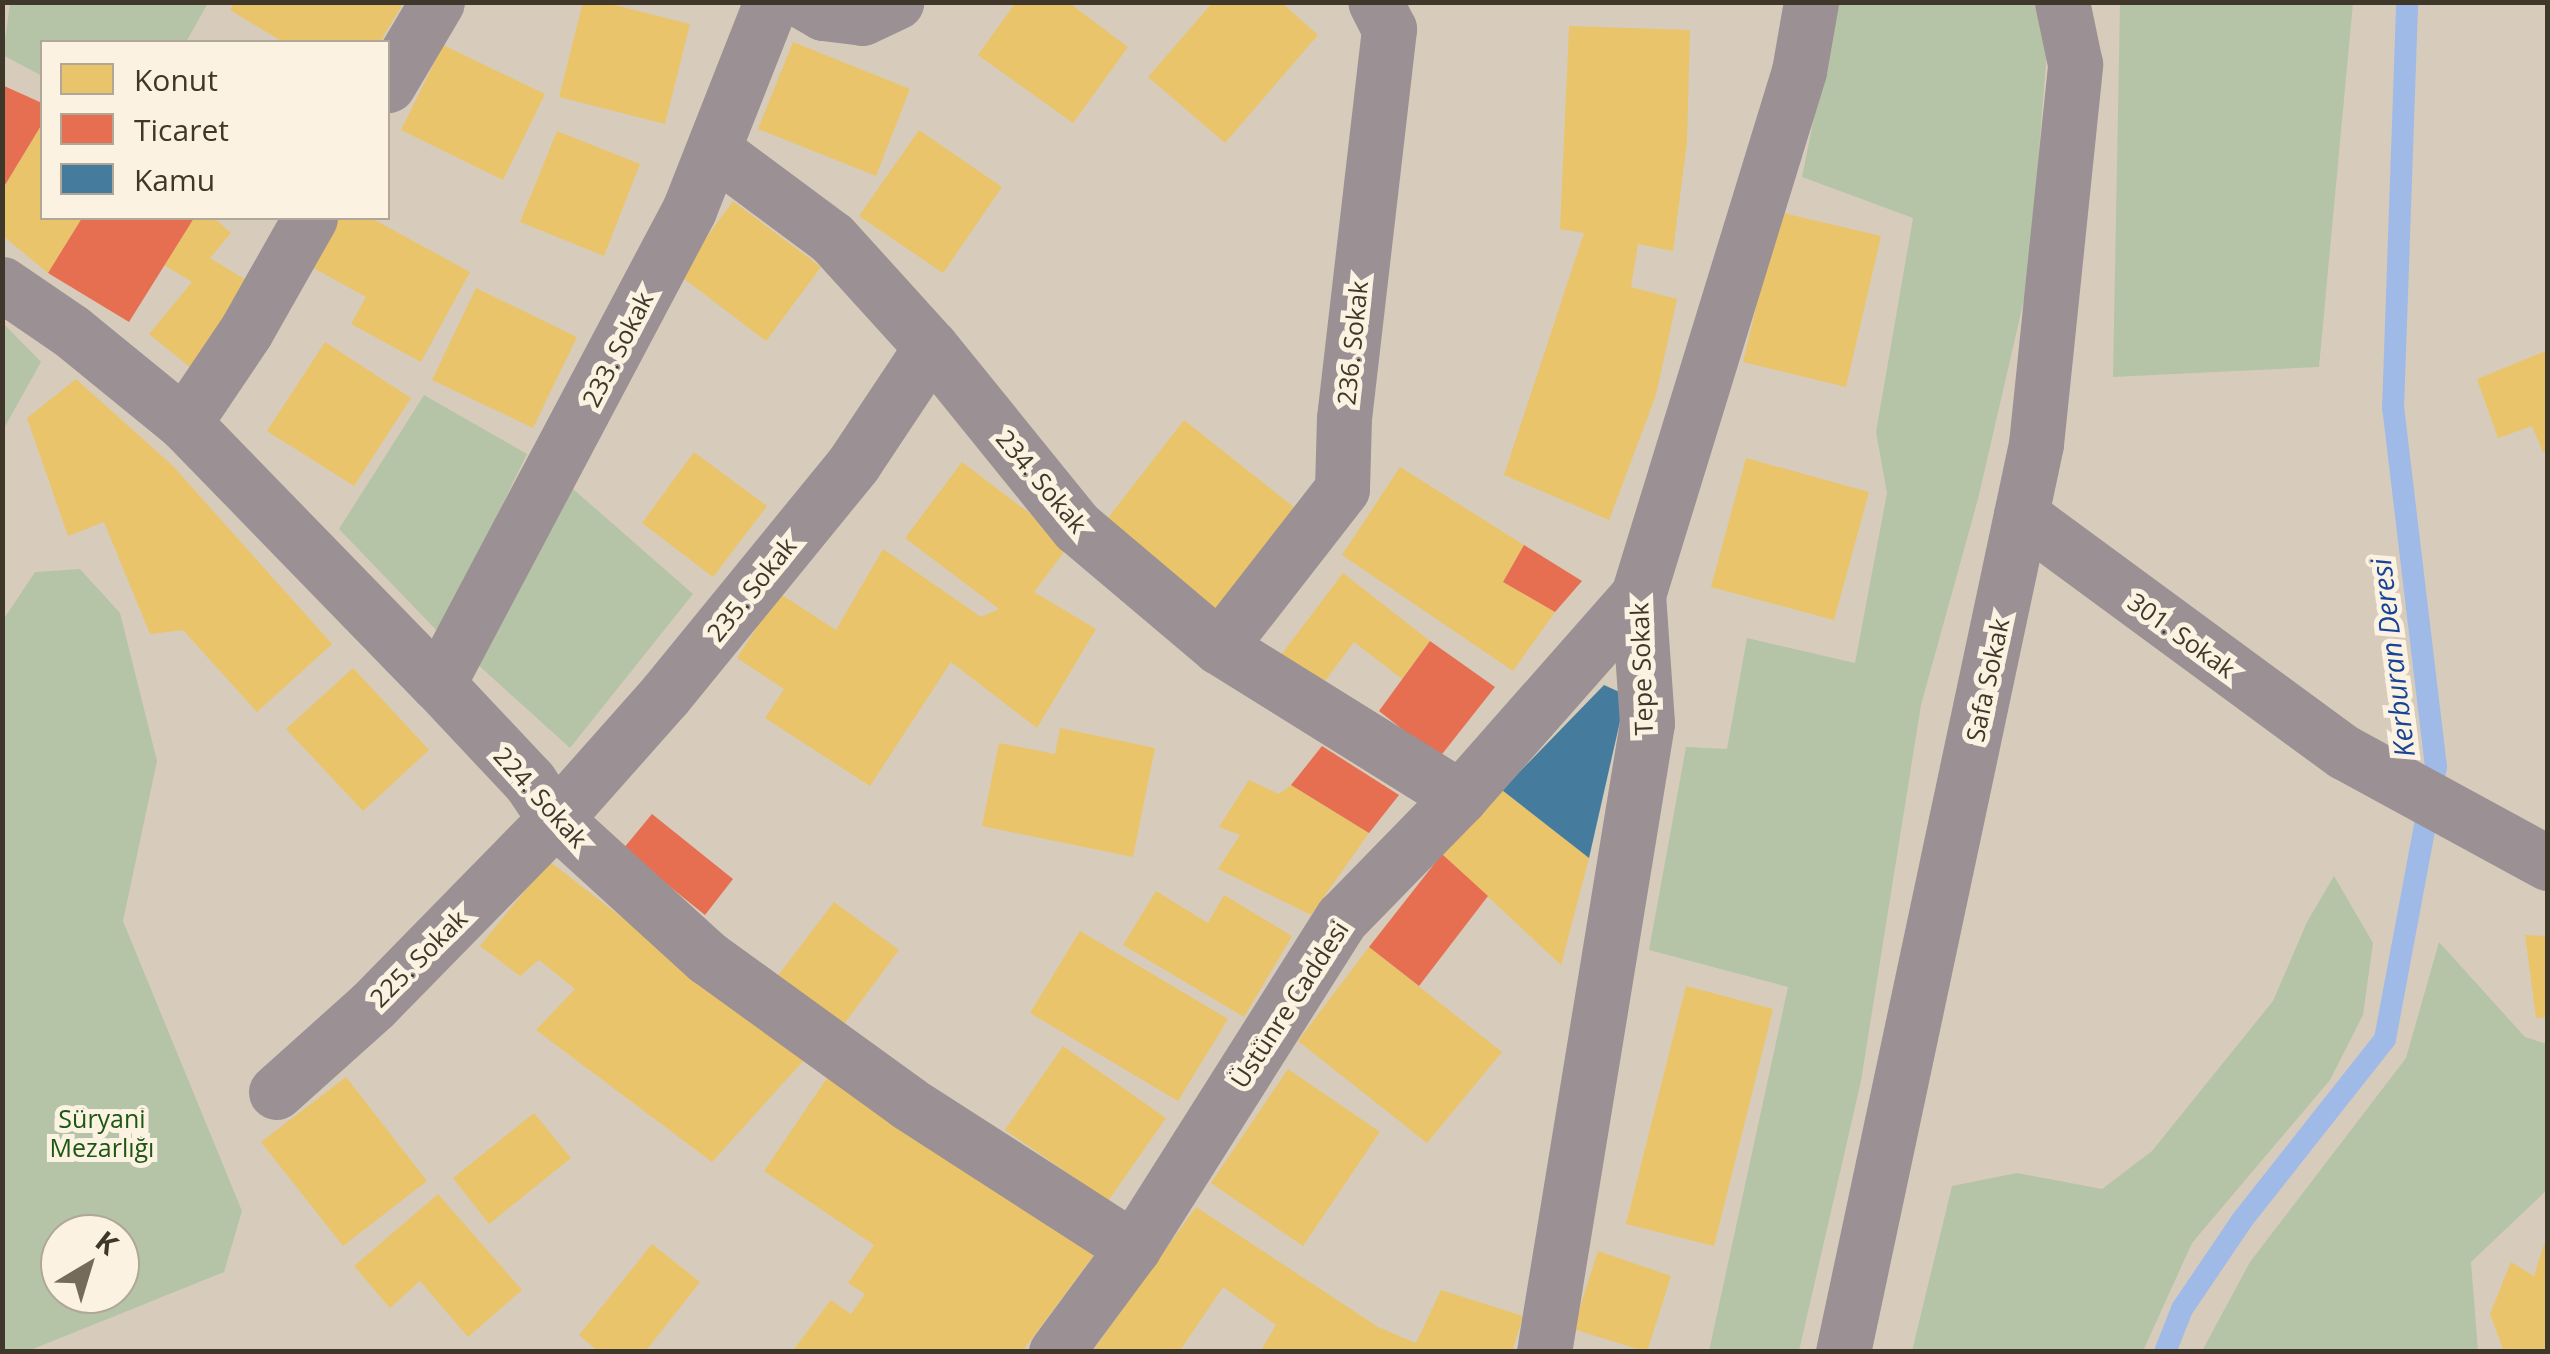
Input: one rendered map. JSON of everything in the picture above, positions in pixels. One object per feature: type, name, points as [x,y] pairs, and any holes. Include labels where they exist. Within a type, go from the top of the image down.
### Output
[{"type":"street","points":[[390,82],[437,2]]},
{"type":"street","name":"233. Sokak","points":[[438,684],[572,436],[716,152],[771,2]]},
{"type":"street","points":[[804,2],[822,13],[862,18],[896,2]]},
{"type":"street","name":"236. Sokak","points":[[1219,647],[1342,490],[1344,418],[1389,29],[1375,2]]},
{"type":"street","points":[[1767,2],[1799,72]]},
{"type":"street","name":"Tepe Sokak","points":[[1544,1352],[1647,724],[1638,595],[1799,72],[1811,2]]},
{"type":"street","name":"Safa Sokak","points":[[1843,1352],[2036,444],[2075,64],[2062,2]]},
{"type":"street","name":"234. Sokak","points":[[716,152],[832,238],[931,346],[1078,527],[1219,647],[1460,797]]},
{"type":"street","points":[[184,423],[246,332],[309,220]]},
{"type":"street","name":"224. Sokak","points":[[2,284],[71,331],[184,423],[530,782],[555,819],[708,958],[908,1103],[1133,1248]]},
{"type":"street","name":"235. Sokak","points":[[555,819],[665,695],[854,464],[931,346]]},
{"type":"street","name":"301. Sokak","points":[[2021,515],[2344,752],[2548,863]]},
{"type":"street","name":"Üstünre Caddesi","points":[[1056,1352],[1133,1248],[1342,918],[1460,797],[1638,595]]},
{"type":"street","name":"225. Sokak","points":[[276,1092],[373,1004],[555,819]]},
{"type":"green space","points":[[10,2],[208,3],[187,40],[40,40],[40,75],[3,55]]},
{"type":"green space","points":[[1837,3],[2034,3],[2048,38],[2029,278],[1978,499],[1921,705],[1861,1081],[1799,1351],[1709,1351],[1788,987],[1649,950],[1686,747],[1727,749],[1747,638],[1855,663],[1887,493],[1876,432],[1913,218],[1802,177]]},
{"type":"green space","points":[[2120,3],[2353,3],[2319,367],[2113,377]]},
{"type":"green space","points":[[3,323],[41,362],[3,430]]},
{"type":"green space","points":[[424,395],[527,454],[440,634],[339,529]]},
{"type":"green space","points":[[564,481],[693,594],[570,748],[476,663]]},
{"type":"green space","name":"Süryani Mezarlığı","points":[[80,569],[120,613],[157,761],[123,921],[242,1211],[224,1272],[140,1306],[140,1214],[40,1214],[40,1314],[120,1314],[28,1351],[3,1351],[3,620],[35,572]]},
{"type":"green space","points":[[2334,876],[2373,943],[2363,1015],[2330,1080],[2192,1243],[2143,1351],[1912,1351],[1952,1186],[2017,1173],[2102,1189],[2152,1151],[2273,1001],[2307,922]]},
{"type":"green space","points":[[2439,942],[2525,1037],[2547,1044],[2547,1190],[2471,1262],[2478,1351],[2202,1351],[2250,1262],[2406,1058]]},
{"type":"building: Konut","points":[[234,2],[404,2],[381,40],[280,40],[230,10]]},
{"type":"building: Konut","points":[[583,2],[603,2],[690,24],[665,124],[559,97]]},
{"type":"building: Konut","points":[[1016,2],[1068,2],[1128,47],[1073,123],[978,55]]},
{"type":"building: Konut","points":[[1213,2],[1281,2],[1318,35],[1225,143],[1148,77]]},
{"type":"building: Konut","points":[[1569,26],[1690,30],[1687,142],[1673,251],[1638,244],[1631,287],[1677,299],[1656,395],[1609,520],[1504,475],[1584,233],[1560,229]]},
{"type":"building: Konut","points":[[793,42],[910,89],[876,176],[758,129]]},
{"type":"building: Konut","points":[[443,45],[545,94],[503,180],[401,130]]},
{"type":"building: Konut","points":[[40,127],[40,220],[81,220],[48,273],[2,235],[2,190]]},
{"type":"building: Konut","points":[[919,130],[1002,187],[943,273],[859,216]]},
{"type":"building: Konut","points":[[557,131],[640,164],[604,256],[520,222]]},
{"type":"building: Konut","points":[[733,201],[821,267],[766,341],[679,275]]},
{"type":"building: Konut","points":[[1779,212],[1881,236],[1846,387],[1743,362]]},
{"type":"building: Konut","points":[[193,220],[216,220],[231,233],[210,258],[251,283],[191,368],[149,334],[192,282],[164,265]]},
{"type":"building: Konut","points":[[334,220],[375,220],[470,272],[421,362],[351,324],[366,297],[308,265]]},
{"type":"building: Konut","points":[[476,288],[577,337],[533,428],[432,380]]},
{"type":"building: Konut","points":[[325,342],[411,398],[354,486],[267,431]]},
{"type":"building: Konut","points":[[2548,350],[2548,450],[2543,452],[2532,426],[2498,438],[2477,379]]},
{"type":"building: Konut","points":[[76,379],[173,466],[332,644],[257,712],[183,630],[150,634],[104,522],[68,536],[27,418]]},
{"type":"building: Konut","points":[[1184,420],[1295,508],[1210,616],[1100,528]]},
{"type":"building: Konut","points":[[694,452],[767,506],[713,577],[642,523]]},
{"type":"building: Konut","points":[[1746,458],[1869,492],[1834,620],[1711,587]]},
{"type":"building: Konut","points":[[962,462],[1070,544],[1034,592],[1096,629],[1037,728],[951,662],[870,786],[765,718],[784,689],[737,658],[779,593],[836,630],[883,549],[981,617],[999,609],[905,538]]},
{"type":"building: Konut","points":[[1400,467],[1524,545],[1503,582],[1555,612],[1513,671],[1342,555]]},
{"type":"building: Konut","points":[[1343,573],[1430,641],[1402,679],[1354,642],[1322,685],[1281,655]]},
{"type":"building: Konut","points":[[353,668],[429,750],[363,811],[286,729]]},
{"type":"building: Konut","points":[[1060,728],[1155,748],[1133,857],[982,826],[999,743],[1055,754]]},
{"type":"building: Konut","points":[[1249,780],[1279,794],[1291,785],[1369,833],[1311,915],[1218,869],[1240,835],[1219,827]]},
{"type":"building: Konut","points":[[1502,790],[1589,858],[1561,965],[1442,854]]},
{"type":"building: Konut","points":[[549,861],[805,1059],[712,1162],[536,1030],[575,989],[539,960],[520,976],[480,946]]},
{"type":"building: Konut","points":[[1156,891],[1208,923],[1224,895],[1292,936],[1244,1017],[1123,945]]},
{"type":"building: Konut","points":[[834,902],[899,950],[839,1031],[773,982]]},
{"type":"building: Konut","points":[[1080,931],[1228,1019],[1178,1101],[1030,1013]]},
{"type":"building: Konut","points":[[2525,935],[2548,936],[2548,1017],[2536,1018]]},
{"type":"building: Konut","points":[[1369,947],[1502,1052],[1427,1143],[1298,1041]]},
{"type":"building: Konut","points":[[1686,986],[1773,1009],[1714,1246],[1626,1224]]},
{"type":"building: Konut","points":[[1063,1046],[1166,1118],[1108,1201],[1005,1130]]},
{"type":"building: Konut","points":[[1288,1069],[1380,1132],[1303,1246],[1211,1183]]},
{"type":"building: Konut","points":[[829,1075],[1094,1255],[1022,1352],[794,1349],[831,1300],[851,1314],[865,1294],[848,1283],[874,1245],[764,1171]]},
{"type":"building: Konut","points":[[346,1077],[427,1181],[343,1246],[261,1142]]},
{"type":"building: Konut","points":[[534,1113],[571,1158],[489,1224],[453,1178]]},
{"type":"building: Konut","points":[[438,1194],[522,1290],[468,1337],[420,1281],[390,1308],[354,1266]]},
{"type":"building: Konut","points":[[1196,1207],[1378,1327],[1416,1343],[1441,1290],[1523,1316],[1512,1352],[1260,1352],[1276,1325],[1223,1287],[1179,1352],[1092,1352]]},
{"type":"building: Konut","points":[[2547,1235],[2548,1352],[2504,1352],[2490,1314],[2511,1262],[2534,1276]]},
{"type":"building: Konut","points":[[652,1244],[700,1282],[645,1352],[599,1352],[579,1335]]},
{"type":"building: Konut","points":[[1598,1251],[1671,1276],[1647,1352],[1573,1329]]},
{"type":"building: Ticaret","points":[[2,85],[40,102],[40,127],[2,190]]},
{"type":"building: Ticaret","points":[[81,220],[193,220],[129,322],[48,273]]},
{"type":"building: Ticaret","points":[[1524,545],[1582,581],[1555,612],[1503,582]]},
{"type":"building: Ticaret","points":[[1430,641],[1495,687],[1439,758],[1379,711]]},
{"type":"building: Ticaret","points":[[1322,746],[1399,795],[1369,833],[1291,785]]},
{"type":"building: Ticaret","points":[[652,814],[733,879],[705,915],[623,849]]},
{"type":"building: Ticaret","points":[[1442,854],[1488,896],[1419,986],[1369,947]]},
{"type":"building: Kamu","points":[[1604,685],[1626,695],[1589,858],[1502,790]]},
{"type":"waterway","name":"Kerburan Deresi","points":[[2165,1352],[2182,1309],[2243,1219],[2385,1039],[2436,767],[2393,409],[2407,2]]}]
